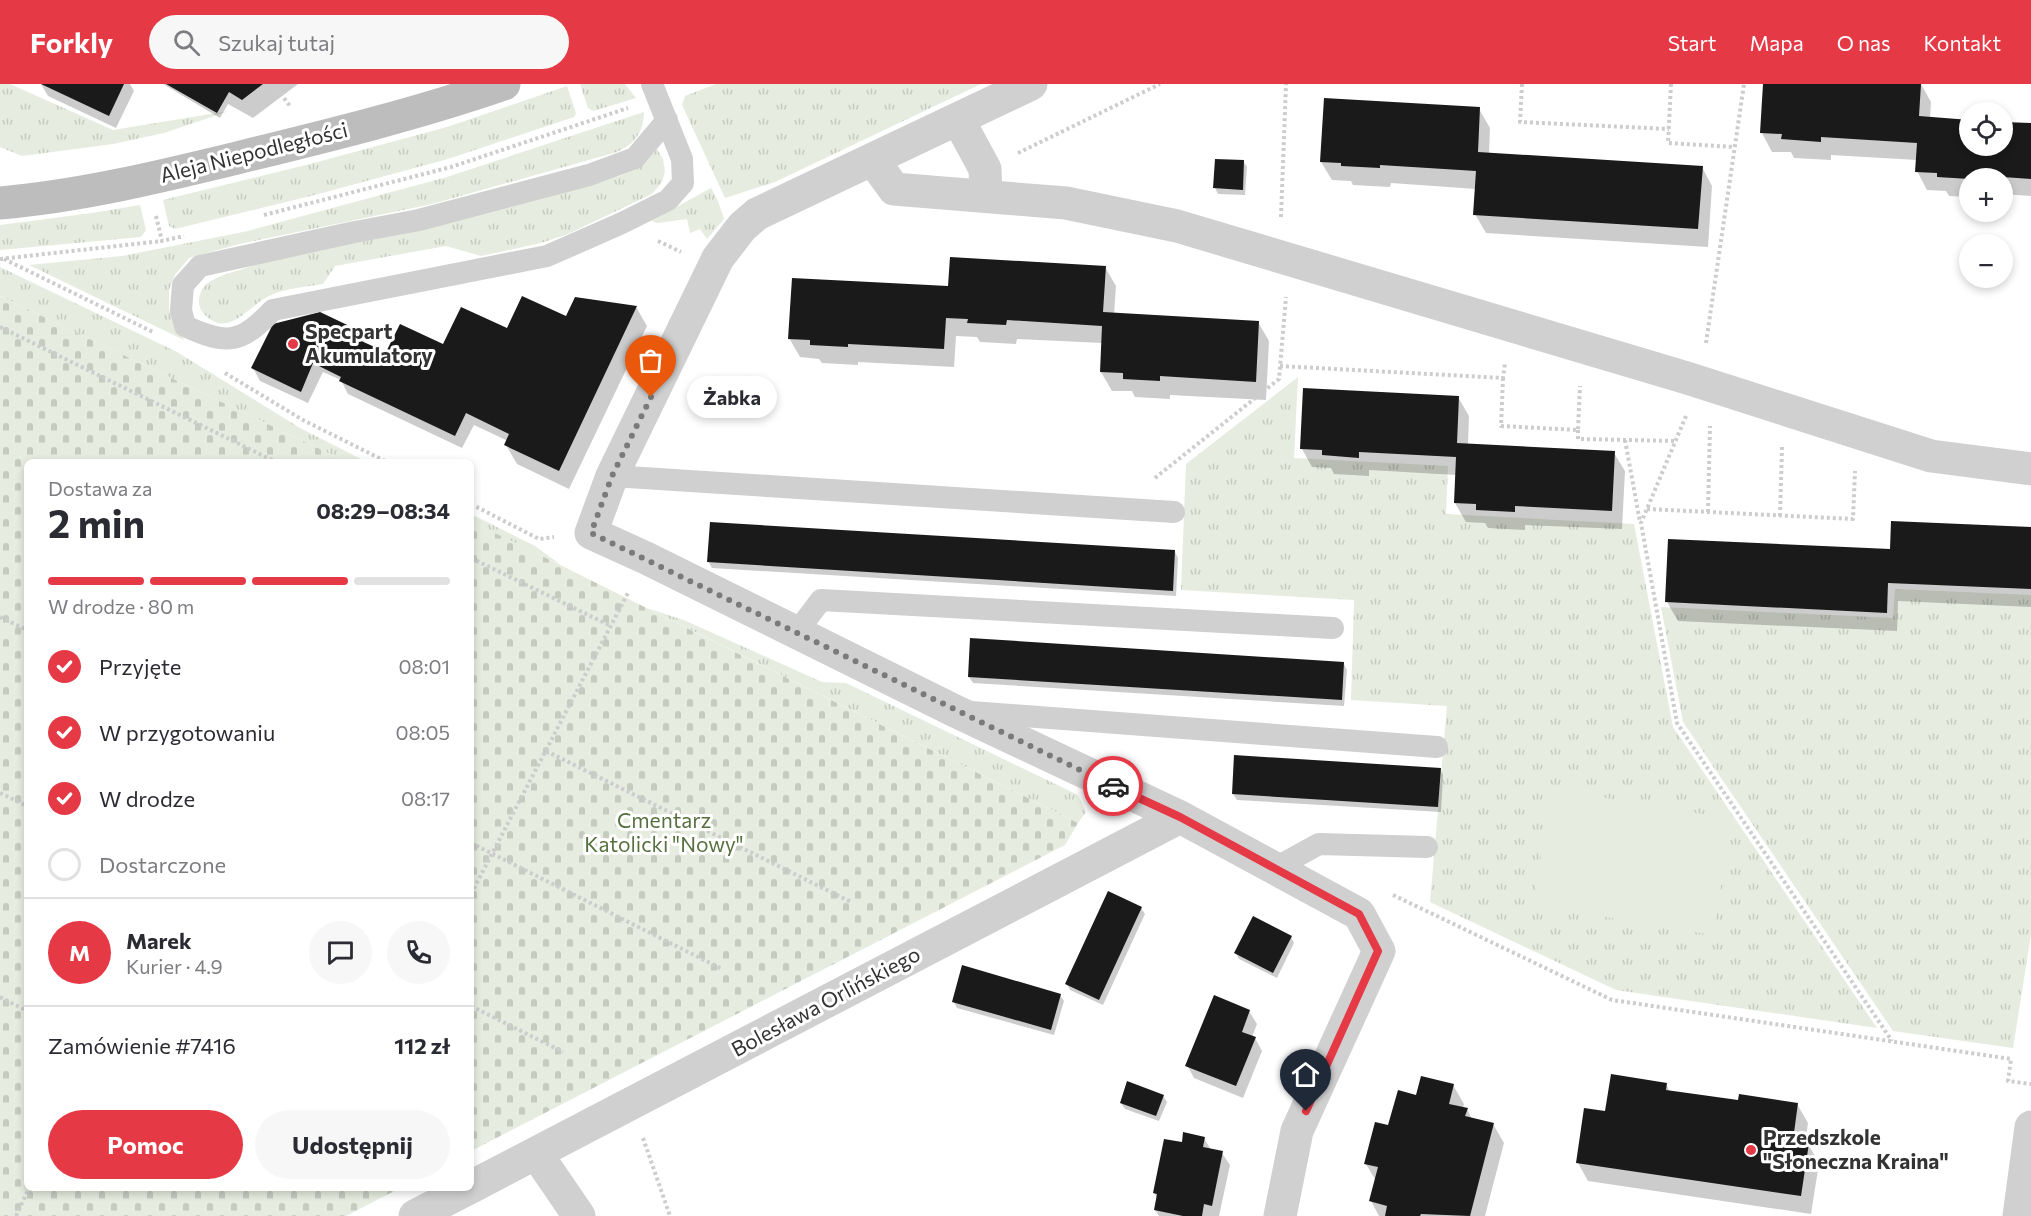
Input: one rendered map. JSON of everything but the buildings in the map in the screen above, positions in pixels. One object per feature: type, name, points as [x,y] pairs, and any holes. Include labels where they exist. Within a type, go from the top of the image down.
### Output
[{"type":"street","name":"Aleja Niepodległości","points":[[0,203],[89,191],[148,179],[304,142],[441,106],[504,84]]},
{"type":"street","points":[[1031,84],[757,214],[742,227],[718,258],[612,476],[591,533],[955,711],[1180,817],[1359,914],[1378,951],[1297,1131],[1280,1216]]},
{"type":"street","points":[[958,119],[985,182]]},
{"type":"street","points":[[873,160],[894,189],[985,182],[1066,203],[1177,226],[1706,384],[1931,456],[2031,470]]},
{"type":"street","name":"Bolesława Orlińskiego","points":[[474,1185],[1180,817]]},
{"type":"street","points":[[2019,1216],[2031,1127]]},
{"type":"street","points":[[536,1153],[579,1216]]},
{"type":"street","name":"Bolesława Orlińskiego","points":[[415,1216],[462,1191]]},
{"type":"lane","points":[[655,91],[667,120],[682,159],[683,183],[668,200],[622,223],[547,256],[273,310],[258,326],[233,340],[205,335],[185,326],[181,310],[183,285],[200,266],[420,220],[589,175],[634,158],[667,120]]},
{"type":"lane","points":[[612,476],[1174,512]]},
{"type":"lane","points":[[796,633],[821,600],[1333,628]]},
{"type":"lane","points":[[955,711],[1437,747]]},
{"type":"lane","points":[[1275,868],[1319,844],[1427,847]]},
{"type":"path","points":[[273,84],[294,111]]},
{"type":"path","points":[[985,182],[1160,84]]},
{"type":"path","points":[[1281,221],[1286,84]]},
{"type":"path","points":[[1522,84],[1520,122],[1669,129]]},
{"type":"path","points":[[1671,84],[1668,143],[1734,147]]},
{"type":"path","points":[[1708,512],[1706,384],[1734,147],[1744,84]]},
{"type":"path","points":[[254,218],[451,168],[655,91]]},
{"type":"path","points":[[148,179],[162,241]]},
{"type":"path","points":[[622,223],[694,258],[718,258]]},
{"type":"path","points":[[0,259],[162,241],[185,236]]},
{"type":"path","points":[[1116,508],[1279,380],[1289,260]]},
{"type":"path","points":[[1509,325],[1501,426],[1578,430]]},
{"type":"path","points":[[0,327],[270,459]]},
{"type":"path","points":[[1582,347],[1578,439],[1675,441]]},
{"type":"path","points":[[1280,366],[1503,378]]},
{"type":"path","points":[[1641,523],[1675,441],[1706,384]]},
{"type":"path","points":[[1780,516],[1783,409]]},
{"type":"path","points":[[1647,509],[1853,519],[1858,433]]},
{"type":"path","points":[[1625,440],[1677,723],[1893,1042]]},
{"type":"path","points":[[474,506],[539,539],[591,533]]},
{"type":"path","points":[[474,888],[646,558]]},
{"type":"path","points":[[474,559],[611,626]]},
{"type":"path","points":[[0,617],[24,629]]},
{"type":"path","points":[[546,751],[851,902]]},
{"type":"path","points":[[0,793],[24,805]]},
{"type":"path","points":[[474,844],[722,969]]},
{"type":"path","points":[[0,997],[24,1009]]},
{"type":"path","points":[[474,1008],[563,1052]]},
{"type":"path","points":[[639,1129],[670,1216]]},
{"type":"path","points":[[16,1216],[28,1191]]},
{"type":"green space","points":[[0,84],[10,84],[113,130],[229,111],[164,133],[113,144],[22,156],[0,147]]},
{"type":"green space","points":[[580,84],[625,84],[636,98],[593,111],[588,108]]},
{"type":"green space","points":[[716,84],[981,84],[775,182],[725,198],[682,105],[685,96]]},
{"type":"green space","points":[[567,86],[576,113],[574,117],[448,159],[311,196],[175,229],[169,226],[163,200],[447,127]]},
{"type":"green space","points":[[644,112],[640,132],[634,141],[617,152],[432,204],[239,244],[189,258],[175,275],[169,290],[169,309],[184,340],[29,265],[122,256],[248,231],[447,177]]},
{"type":"green space","points":[[657,149],[663,159],[665,171],[662,182],[652,194],[568,234],[541,243],[481,256],[446,246],[335,266],[323,284],[275,293],[230,322],[213,321],[201,311],[199,298],[202,289],[213,280],[227,274],[286,257],[434,227],[622,175],[648,160]]},
{"type":"green space","points":[[711,188],[724,219],[707,239],[700,229],[690,233],[687,219],[658,223],[651,221]]},
{"type":"green space","points":[[140,205],[146,230],[141,237],[0,250],[0,225]]},
{"type":"green space","points":[[0,267],[177,352],[300,428],[361,459],[341,459],[0,296]]},
{"type":"green space","points":[[0,296],[341,459],[24,459],[24,1191],[394,1191],[346,1216],[0,1216]]},
{"type":"green space","points":[[1298,377],[1294,458],[1448,466],[1446,514],[1634,524],[1673,727],[1877,1028],[1616,990],[1430,902],[1447,706],[1351,700],[1354,600],[1181,590],[1186,464]]},
{"type":"green space","points":[[474,516],[535,546],[561,565],[474,523]]},
{"type":"green space","name":"Cmentarz Katolicki \"Nowy\"","points":[[474,523],[1078,823],[1065,845],[474,1149]]},
{"type":"green space","points":[[1895,589],[2031,595],[2031,935],[2013,1048],[1893,1031],[1683,722],[1661,607],[1893,618]]},
{"type":"green space","points":[[647,608],[686,621],[822,682],[846,683],[1078,795],[1086,812],[1078,823]]},
{"type":"green space","points":[[1552,789],[1732,819],[1713,935],[1533,905]]},
{"type":"way so far","points":[[651,397],[612,476],[591,533],[1113,786]]},
{"type":"place","name":"Specpart Akumulatory","points":[[293,344]]},
{"type":"place","name":"Żabka","points":[[651,397]]},
{"type":"place","name":"Przedszkole \"Słoneczna Kraina\"","points":[[1751,1150]]},
{"type":"route","points":[[1113,786],[1180,817],[1359,914],[1378,951],[1306,1111]]}]
